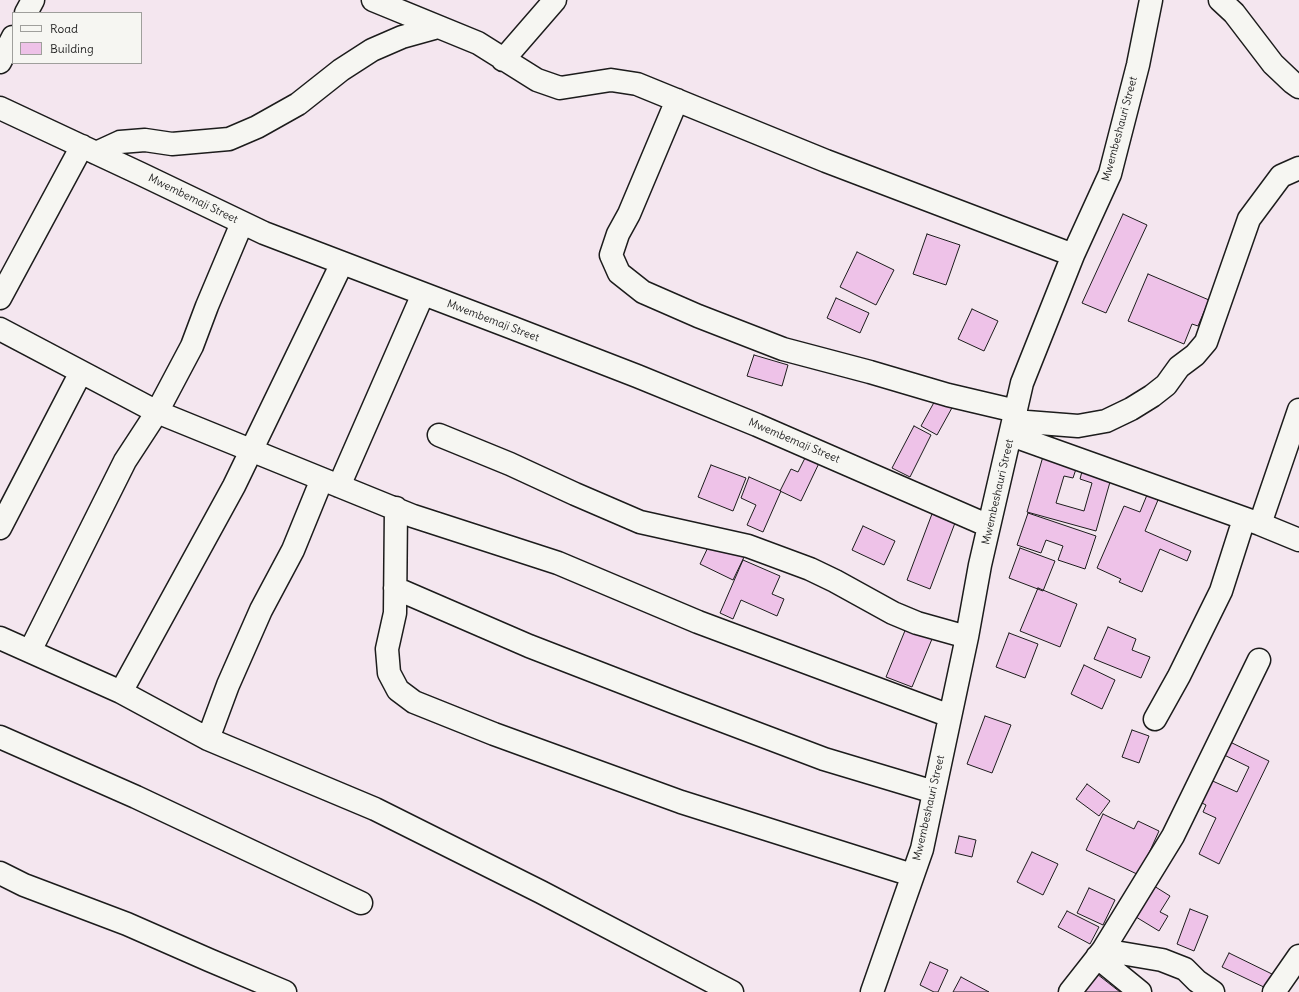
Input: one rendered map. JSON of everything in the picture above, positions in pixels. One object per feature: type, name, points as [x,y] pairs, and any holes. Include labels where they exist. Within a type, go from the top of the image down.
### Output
[{"type":"street","points":[[27,12],[33,0]]},
{"type":"street","points":[[373,0],[478,43],[537,80],[560,88],[611,80],[637,84],[826,161],[1074,255]]},
{"type":"street","points":[[503,60],[555,0]]},
{"type":"street","name":"Mwembeshauri Street","points":[[872,992],[922,849],[967,637],[980,565],[1022,383],[1074,255],[1110,174],[1138,66],[1151,0]]},
{"type":"street","points":[[1220,0],[1234,13],[1273,64],[1299,87]]},
{"type":"street","points":[[0,298],[89,150],[120,142],[145,140],[172,144],[229,139],[257,127],[298,104],[341,70],[372,50],[402,37],[438,27]]},
{"type":"street","points":[[0,62],[12,40]]},
{"type":"street","points":[[677,100],[629,214],[618,234],[611,255],[619,273],[643,292],[698,316],[783,349],[870,372],[948,395],[1252,522],[1299,540]]},
{"type":"street","name":"Mwembemaji Street","points":[[0,108],[264,233],[622,370],[757,425],[990,526]]},
{"type":"street","points":[[1014,422],[1078,426],[1106,421],[1132,409],[1152,396],[1166,384],[1180,367],[1195,355],[1206,342],[1249,219],[1281,176],[1299,168]]},
{"type":"street","points":[[30,651],[125,461],[157,412],[192,346],[242,223]]},
{"type":"street","points":[[121,692],[234,486],[250,450],[342,263]]},
{"type":"street","points":[[208,739],[228,685],[262,610],[331,482],[423,294]]},
{"type":"street","points":[[0,329],[157,412],[250,450],[414,516],[558,563],[698,622],[950,716]]},
{"type":"street","points":[[0,528],[81,372]]},
{"type":"street","points":[[1155,719],[1179,676],[1221,591],[1299,410]]},
{"type":"street","points":[[439,435],[510,464],[640,522],[748,546],[810,569],[894,613],[917,623],[967,637]]},
{"type":"street","points":[[396,508],[395,613],[387,649],[389,673],[398,690],[414,702],[494,734],[681,802],[912,875]]},
{"type":"street","points":[[395,588],[529,646],[824,759],[934,792]]},
{"type":"street","points":[[0,638],[121,692],[208,739],[375,809],[541,892],[732,992]]},
{"type":"street","points":[[1070,992],[1100,954],[1173,836],[1259,660]]},
{"type":"street","points":[[0,738],[136,797],[361,903]]},
{"type":"street","points":[[0,873],[24,885],[127,924],[285,992]]},
{"type":"street","points":[[1100,954],[1140,992]]},
{"type":"street","points":[[1100,954],[1162,960],[1185,969],[1197,982],[1213,992]]},
{"type":"street","points":[[1274,992],[1299,956]]},
{"type":"building","points":[[1123,214],[1147,225],[1106,313],[1082,303]]},
{"type":"building","points":[[927,234],[960,245],[946,285],[913,274]]},
{"type":"building","points":[[857,252],[894,270],[876,305],[840,287]]},
{"type":"building","points":[[1148,274],[1209,300],[1198,326],[1192,324],[1184,344],[1128,321]]},
{"type":"building","points":[[836,298],[869,313],[860,333],[827,318]]},
{"type":"building","points":[[972,309],[998,321],[984,351],[958,339]]},
{"type":"building","points":[[754,355],[788,365],[782,386],[747,376]]},
{"type":"building","points":[[937,397],[953,406],[937,435],[921,426]]},
{"type":"building","points":[[914,426],[931,435],[910,477],[892,468]]},
{"type":"building","points":[[808,452],[821,459],[801,501],[780,491],[791,469],[798,472]]},
{"type":"building","points":[[1044,453],[1078,463],[1073,478],[1064,476],[1056,503],[1084,511],[1092,483],[1080,479],[1085,460],[1114,468],[1096,531],[1027,512]]},
{"type":"building","points":[[711,465],[746,478],[733,511],[698,497]]},
{"type":"building","points":[[749,477],[781,491],[763,532],[747,525],[756,505],[741,498]]},
{"type":"building","points":[[1147,495],[1158,500],[1145,531],[1191,551],[1187,561],[1160,549],[1142,592],[1119,582],[1121,579],[1097,568],[1124,506],[1140,512]]},
{"type":"building","points":[[935,506],[958,515],[930,589],[907,580]]},
{"type":"building","points":[[1028,513],[1096,536],[1085,569],[1058,560],[1063,546],[1046,540],[1041,553],[1017,545]]},
{"type":"building","points":[[863,526],[895,541],[884,565],[852,550]]},
{"type":"building","points":[[712,539],[745,555],[733,580],[700,564]]},
{"type":"building","points":[[1020,548],[1055,561],[1043,591],[1009,578]]},
{"type":"building","points":[[743,560],[780,576],[772,594],[784,599],[777,616],[741,600],[733,619],[720,613]]},
{"type":"building","points":[[1038,588],[1077,604],[1060,647],[1020,631]]},
{"type":"building","points":[[911,616],[937,627],[912,687],[886,677]]},
{"type":"building","points":[[1108,627],[1136,639],[1132,650],[1150,657],[1141,678],[1094,659]]},
{"type":"building","points":[[1009,633],[1038,644],[1025,678],[996,667]]},
{"type":"building","points":[[1084,665],[1115,680],[1102,709],[1071,694]]},
{"type":"building","points":[[985,716],[1011,725],[992,773],[967,764]]},
{"type":"building","points":[[1132,730],[1149,736],[1139,763],[1122,757]]},
{"type":"building","points":[[1226,740],[1269,761],[1219,864],[1199,854],[1216,818],[1203,812],[1206,805],[1196,800],[1206,778],[1237,792],[1249,767],[1220,753]]},
{"type":"building","points":[[1087,784],[1110,801],[1099,816],[1076,799]]},
{"type":"building","points":[[1103,814],[1134,829],[1138,821],[1159,831],[1139,875],[1086,850]]},
{"type":"building","points":[[959,836],[976,840],[972,857],[955,853]]},
{"type":"building","points":[[1032,852],[1058,864],[1043,895],[1017,882]]},
{"type":"building","points":[[1154,886],[1170,896],[1160,912],[1168,916],[1159,931],[1136,917]]},
{"type":"building","points":[[1089,888],[1115,900],[1103,925],[1077,913]]},
{"type":"building","points":[[1190,909],[1208,916],[1194,951],[1177,944]]},
{"type":"building","points":[[1067,911],[1099,927],[1090,944],[1058,927]]},
{"type":"building","points":[[1229,953],[1274,975],[1268,989],[1222,967]]},
{"type":"building","points":[[930,962],[948,970],[938,992],[934,992],[920,985]]},
{"type":"building","points":[[1097,974],[1120,992],[1082,992]]},
{"type":"building","points":[[961,977],[989,992],[953,992]]}]
